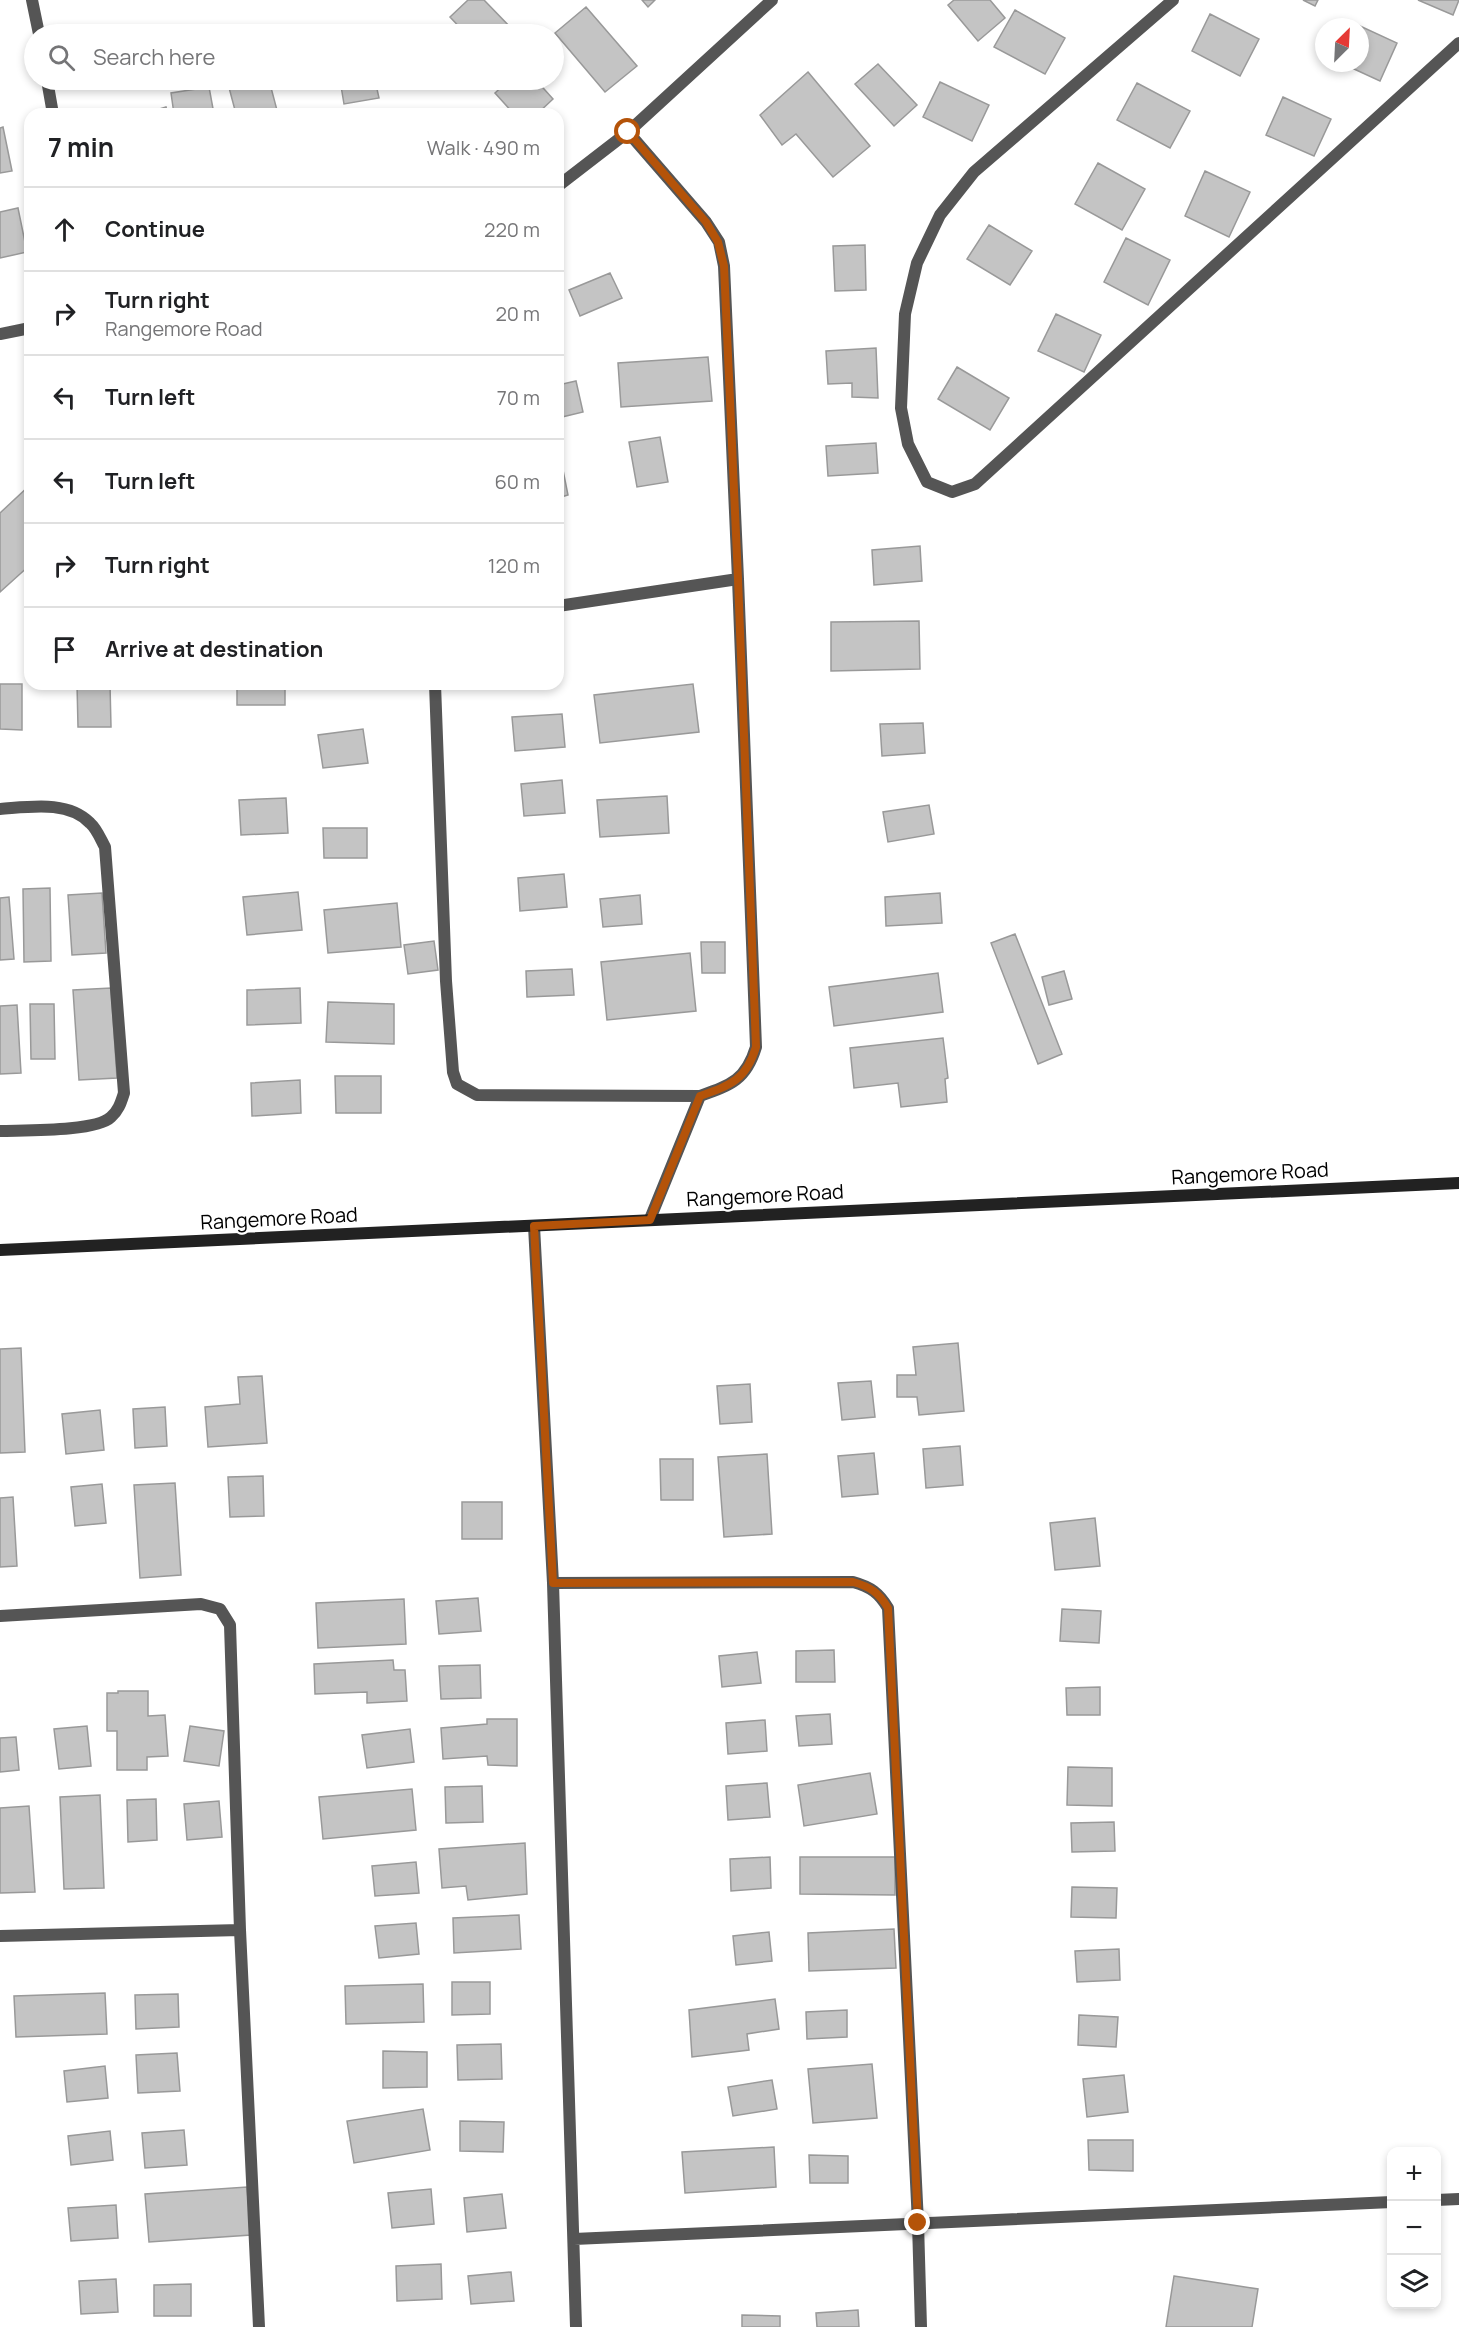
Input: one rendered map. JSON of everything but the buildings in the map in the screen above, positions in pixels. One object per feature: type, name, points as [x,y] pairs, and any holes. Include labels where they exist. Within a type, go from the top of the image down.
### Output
[{"type":"street","points":[[33,0],[37,24]]},
{"type":"street","points":[[564,181],[628,132],[772,0]]},
{"type":"street","points":[[1173,0],[974,172],[940,215],[917,262],[905,314],[901,408],[908,444],[927,482],[952,492],[975,484],[1459,43]]},
{"type":"street","points":[[48,90],[52,108]]},
{"type":"street","points":[[435,690],[446,981],[453,1072],[457,1084],[477,1095],[700,1096],[727,1086],[743,1076],[752,1062],[756,1047],[724,266],[718,242],[706,222],[628,132]]},
{"type":"street","points":[[0,334],[24,329]]},
{"type":"street","points":[[564,605],[738,579]]},
{"type":"street","points":[[0,809],[42,806],[76,812],[91,824],[105,847],[124,1093],[120,1106],[110,1119],[87,1127],[0,1131]]},
{"type":"street","points":[[650,1220],[700,1096]]},
{"type":"street","name":"Rangemore Road","points":[[0,1250],[1459,1183]]},
{"type":"street","points":[[534,1226],[553,1583],[576,2327]]},
{"type":"street","points":[[553,1583],[853,1582],[880,1594],[888,1608],[921,2327]]},
{"type":"street","points":[[0,1616],[201,1604],[220,1609],[230,1625],[240,1930],[259,2327]]},
{"type":"street","points":[[0,1936],[240,1930]]},
{"type":"street","points":[[1441,2200],[1459,2199]]},
{"type":"street","points":[[574,2238],[1387,2202]]},
{"type":"route","points":[[628,132],[706,222],[718,242],[724,266],[756,1047],[752,1062],[743,1076],[727,1086],[700,1096],[650,1220],[534,1226],[553,1583],[853,1582],[880,1594],[888,1608],[918,2223]]}]
